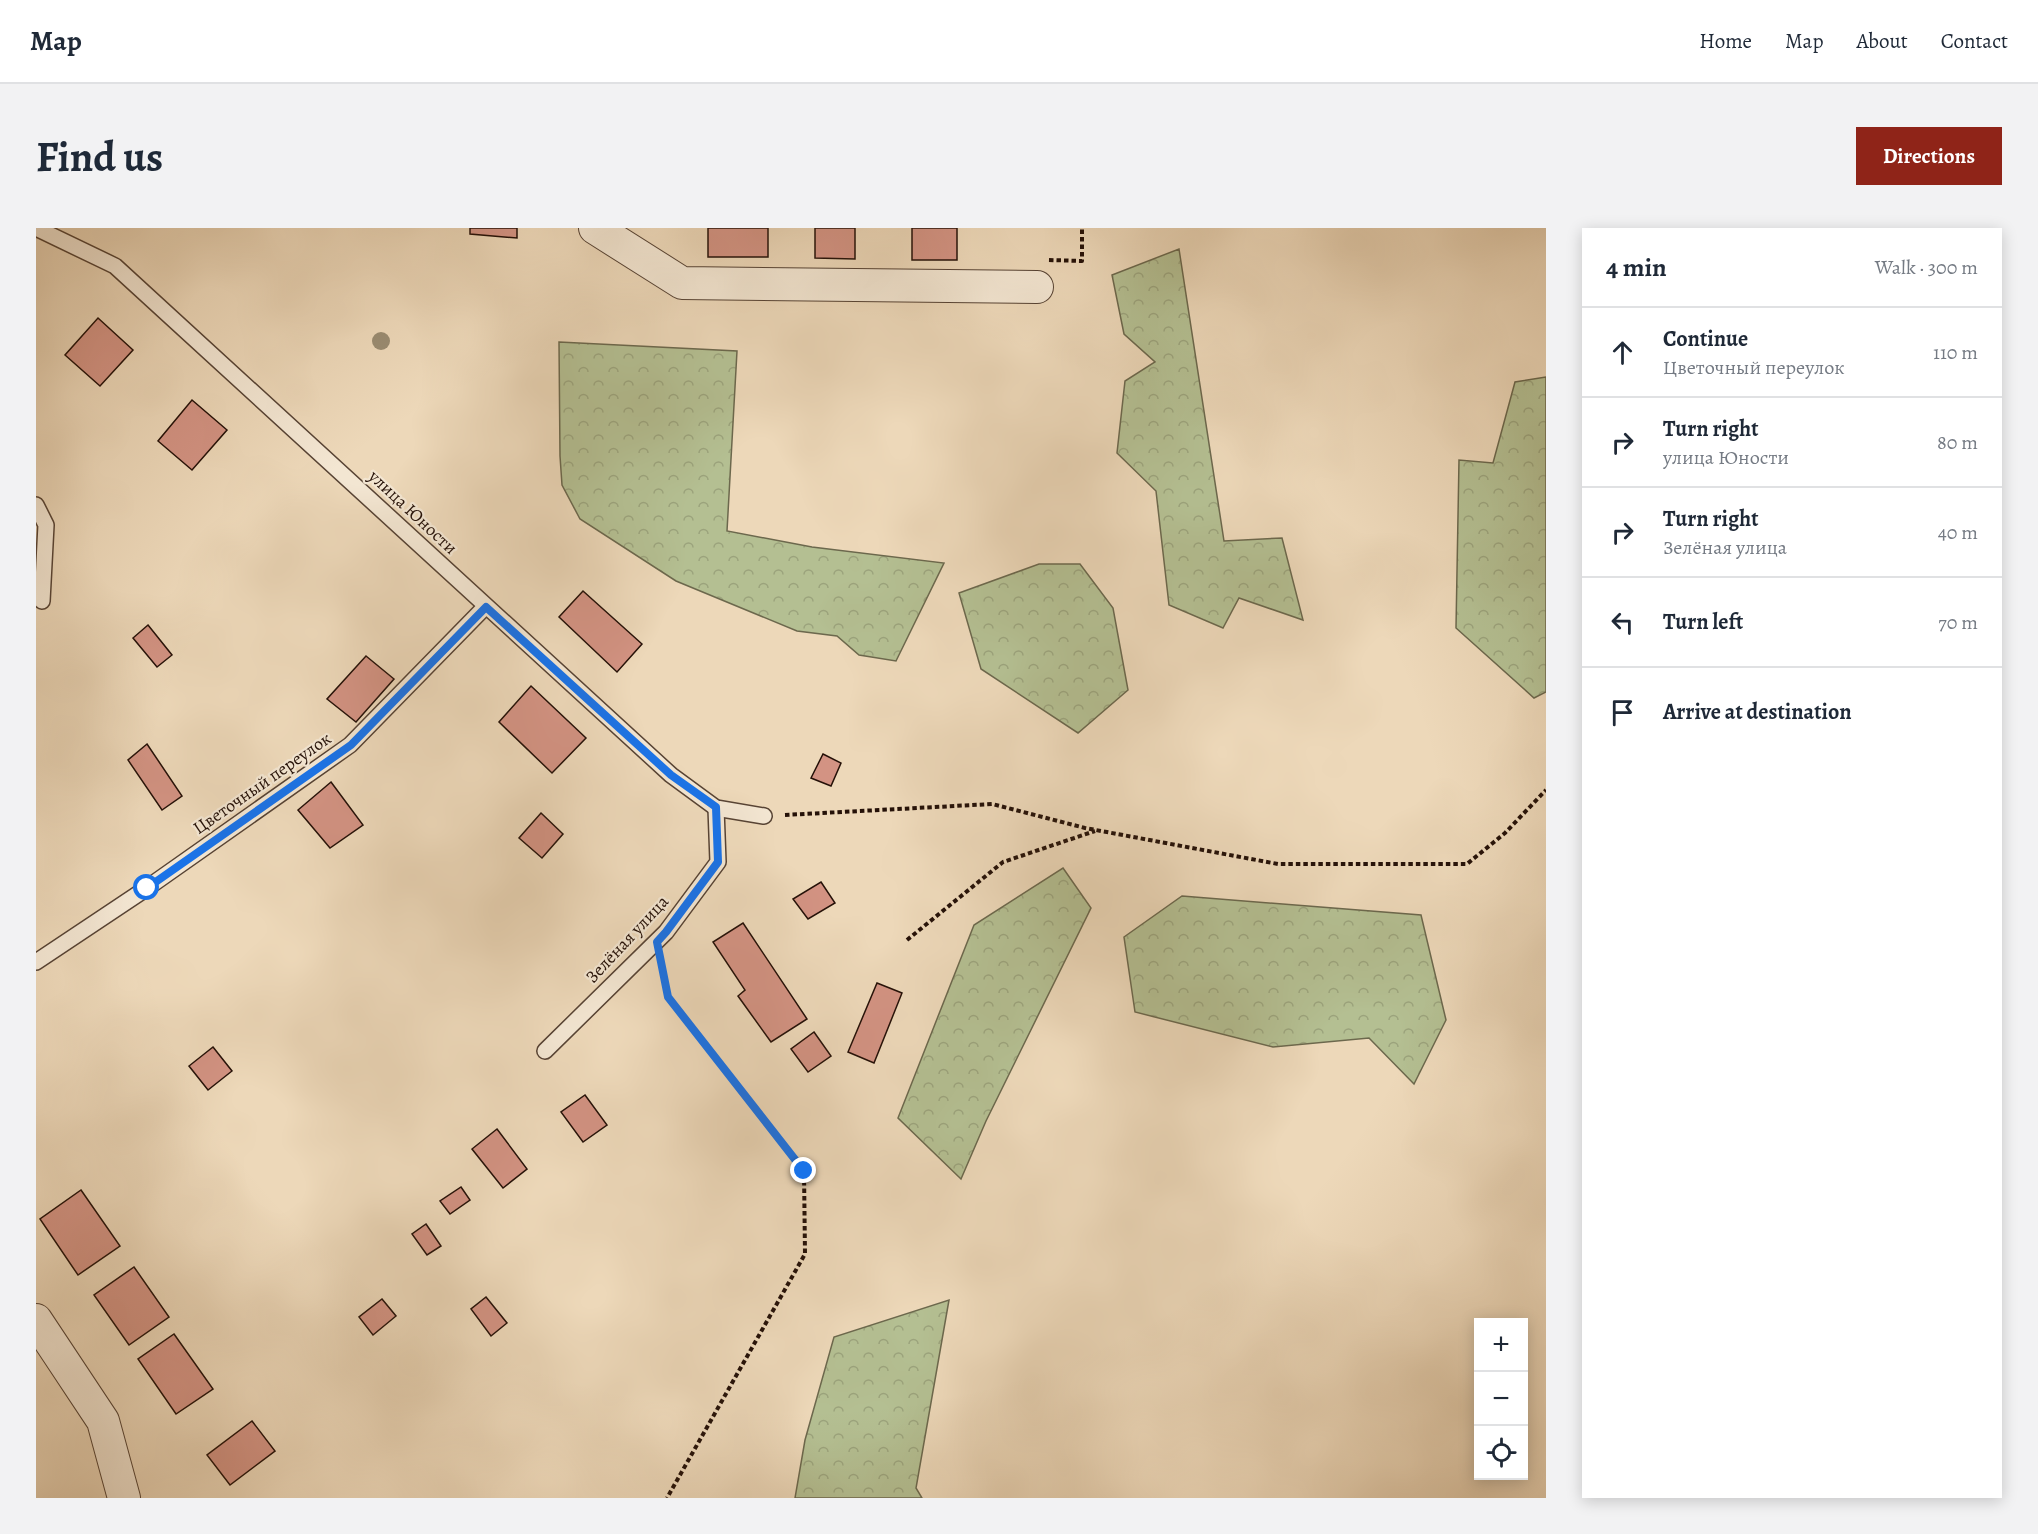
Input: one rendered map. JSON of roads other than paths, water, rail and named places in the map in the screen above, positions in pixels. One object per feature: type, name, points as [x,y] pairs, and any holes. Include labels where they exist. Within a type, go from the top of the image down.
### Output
[{"type":"street","points":[[595,228],[682,283],[1042,273]]},
{"type":"street","points":[[36,1320],[103,1421],[124,1498]]},
{"type":"lane","name":"улица Юности","points":[[36,228],[116,266],[671,775],[716,807],[764,816]]},
{"type":"lane","points":[[36,505],[46,525],[42,601]]},
{"type":"lane","name":"Цветочный переулок","points":[[36,962],[147,888],[351,745],[486,607]]},
{"type":"lane","name":"Зелёная улица","points":[[545,1051],[657,942],[718,862],[716,807]]}]
